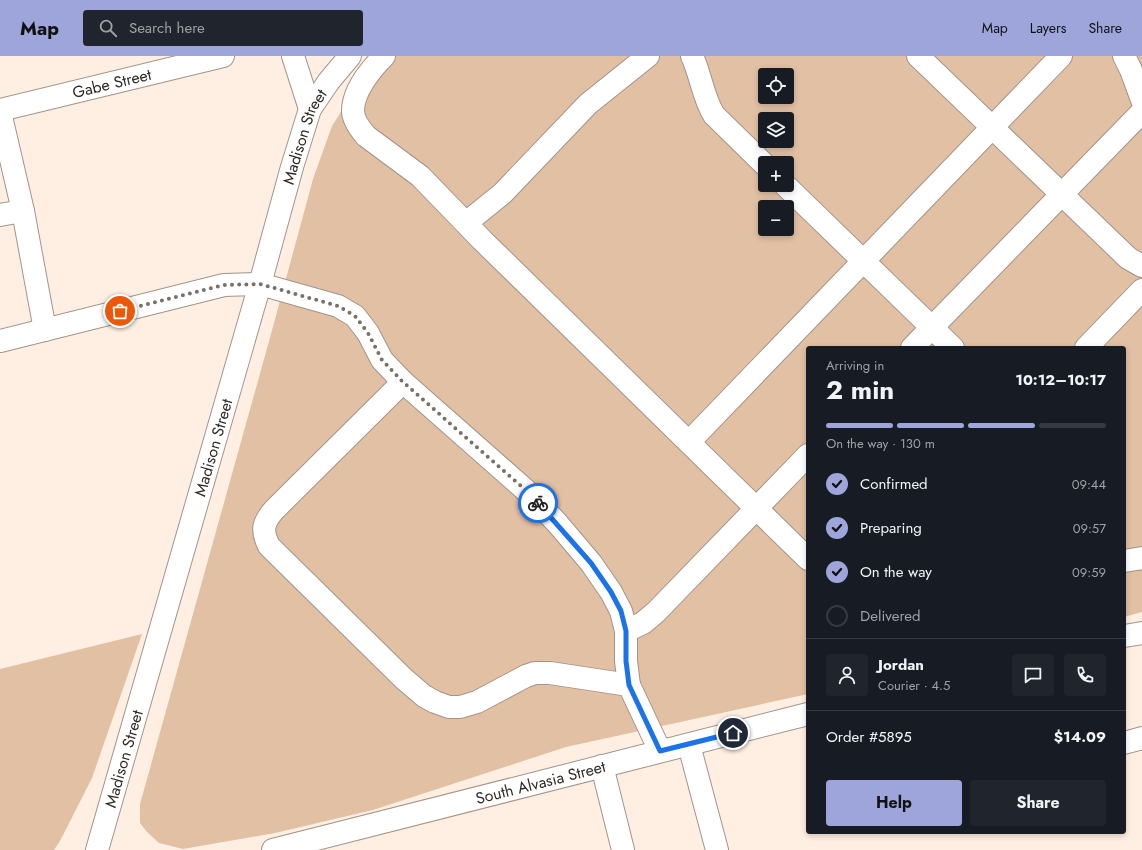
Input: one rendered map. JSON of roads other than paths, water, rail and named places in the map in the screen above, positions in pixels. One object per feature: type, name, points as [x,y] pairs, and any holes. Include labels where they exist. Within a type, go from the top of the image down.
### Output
[{"type":"street","name":"Gabe Street","points":[[0,111],[223,56]]},
{"type":"street","points":[[292,56],[310,109]]},
{"type":"street","name":"Madison Street","points":[[97,850],[260,284],[292,167],[310,109],[350,56]]},
{"type":"street","points":[[384,56],[363,82],[356,98],[353,111],[359,128],[366,136],[420,176],[806,557]]},
{"type":"street","points":[[466,222],[503,193],[588,104],[648,56]]},
{"type":"street","points":[[692,56],[699,72],[709,107],[714,115],[758,158]]},
{"type":"street","points":[[918,56],[1128,258],[1142,266]]},
{"type":"street","points":[[689,442],[1061,56]]},
{"type":"street","points":[[1124,56],[1142,100]]},
{"type":"street","points":[[0,111],[23,211],[45,330]]},
{"type":"street","points":[[914,346],[1142,112]]},
{"type":"street","points":[[793,192],[951,346]]},
{"type":"street","points":[[0,215],[23,211]]},
{"type":"street","points":[[0,341],[224,285],[260,284],[338,306],[355,316],[368,333],[382,360],[403,382],[530,494],[591,563],[611,592],[621,611],[626,631],[626,661],[629,685],[660,751]]},
{"type":"street","points":[[1088,346],[1142,290]]},
{"type":"street","points":[[403,382],[267,518],[264,526],[265,536],[269,546],[403,678],[424,696],[435,702],[449,707],[460,707],[477,702],[526,676],[535,673],[550,673],[629,685]]},
{"type":"street","points":[[626,631],[643,623],[656,612],[806,457]]},
{"type":"street","points":[[1126,561],[1142,558]]},
{"type":"street","points":[[1126,636],[1142,633]]},
{"type":"street","name":"South Alvasia Street","points":[[281,849],[806,715]]},
{"type":"street","points":[[1126,742],[1142,738]]},
{"type":"street","points":[[689,744],[717,850]]},
{"type":"street","points":[[602,766],[624,850]]}]
